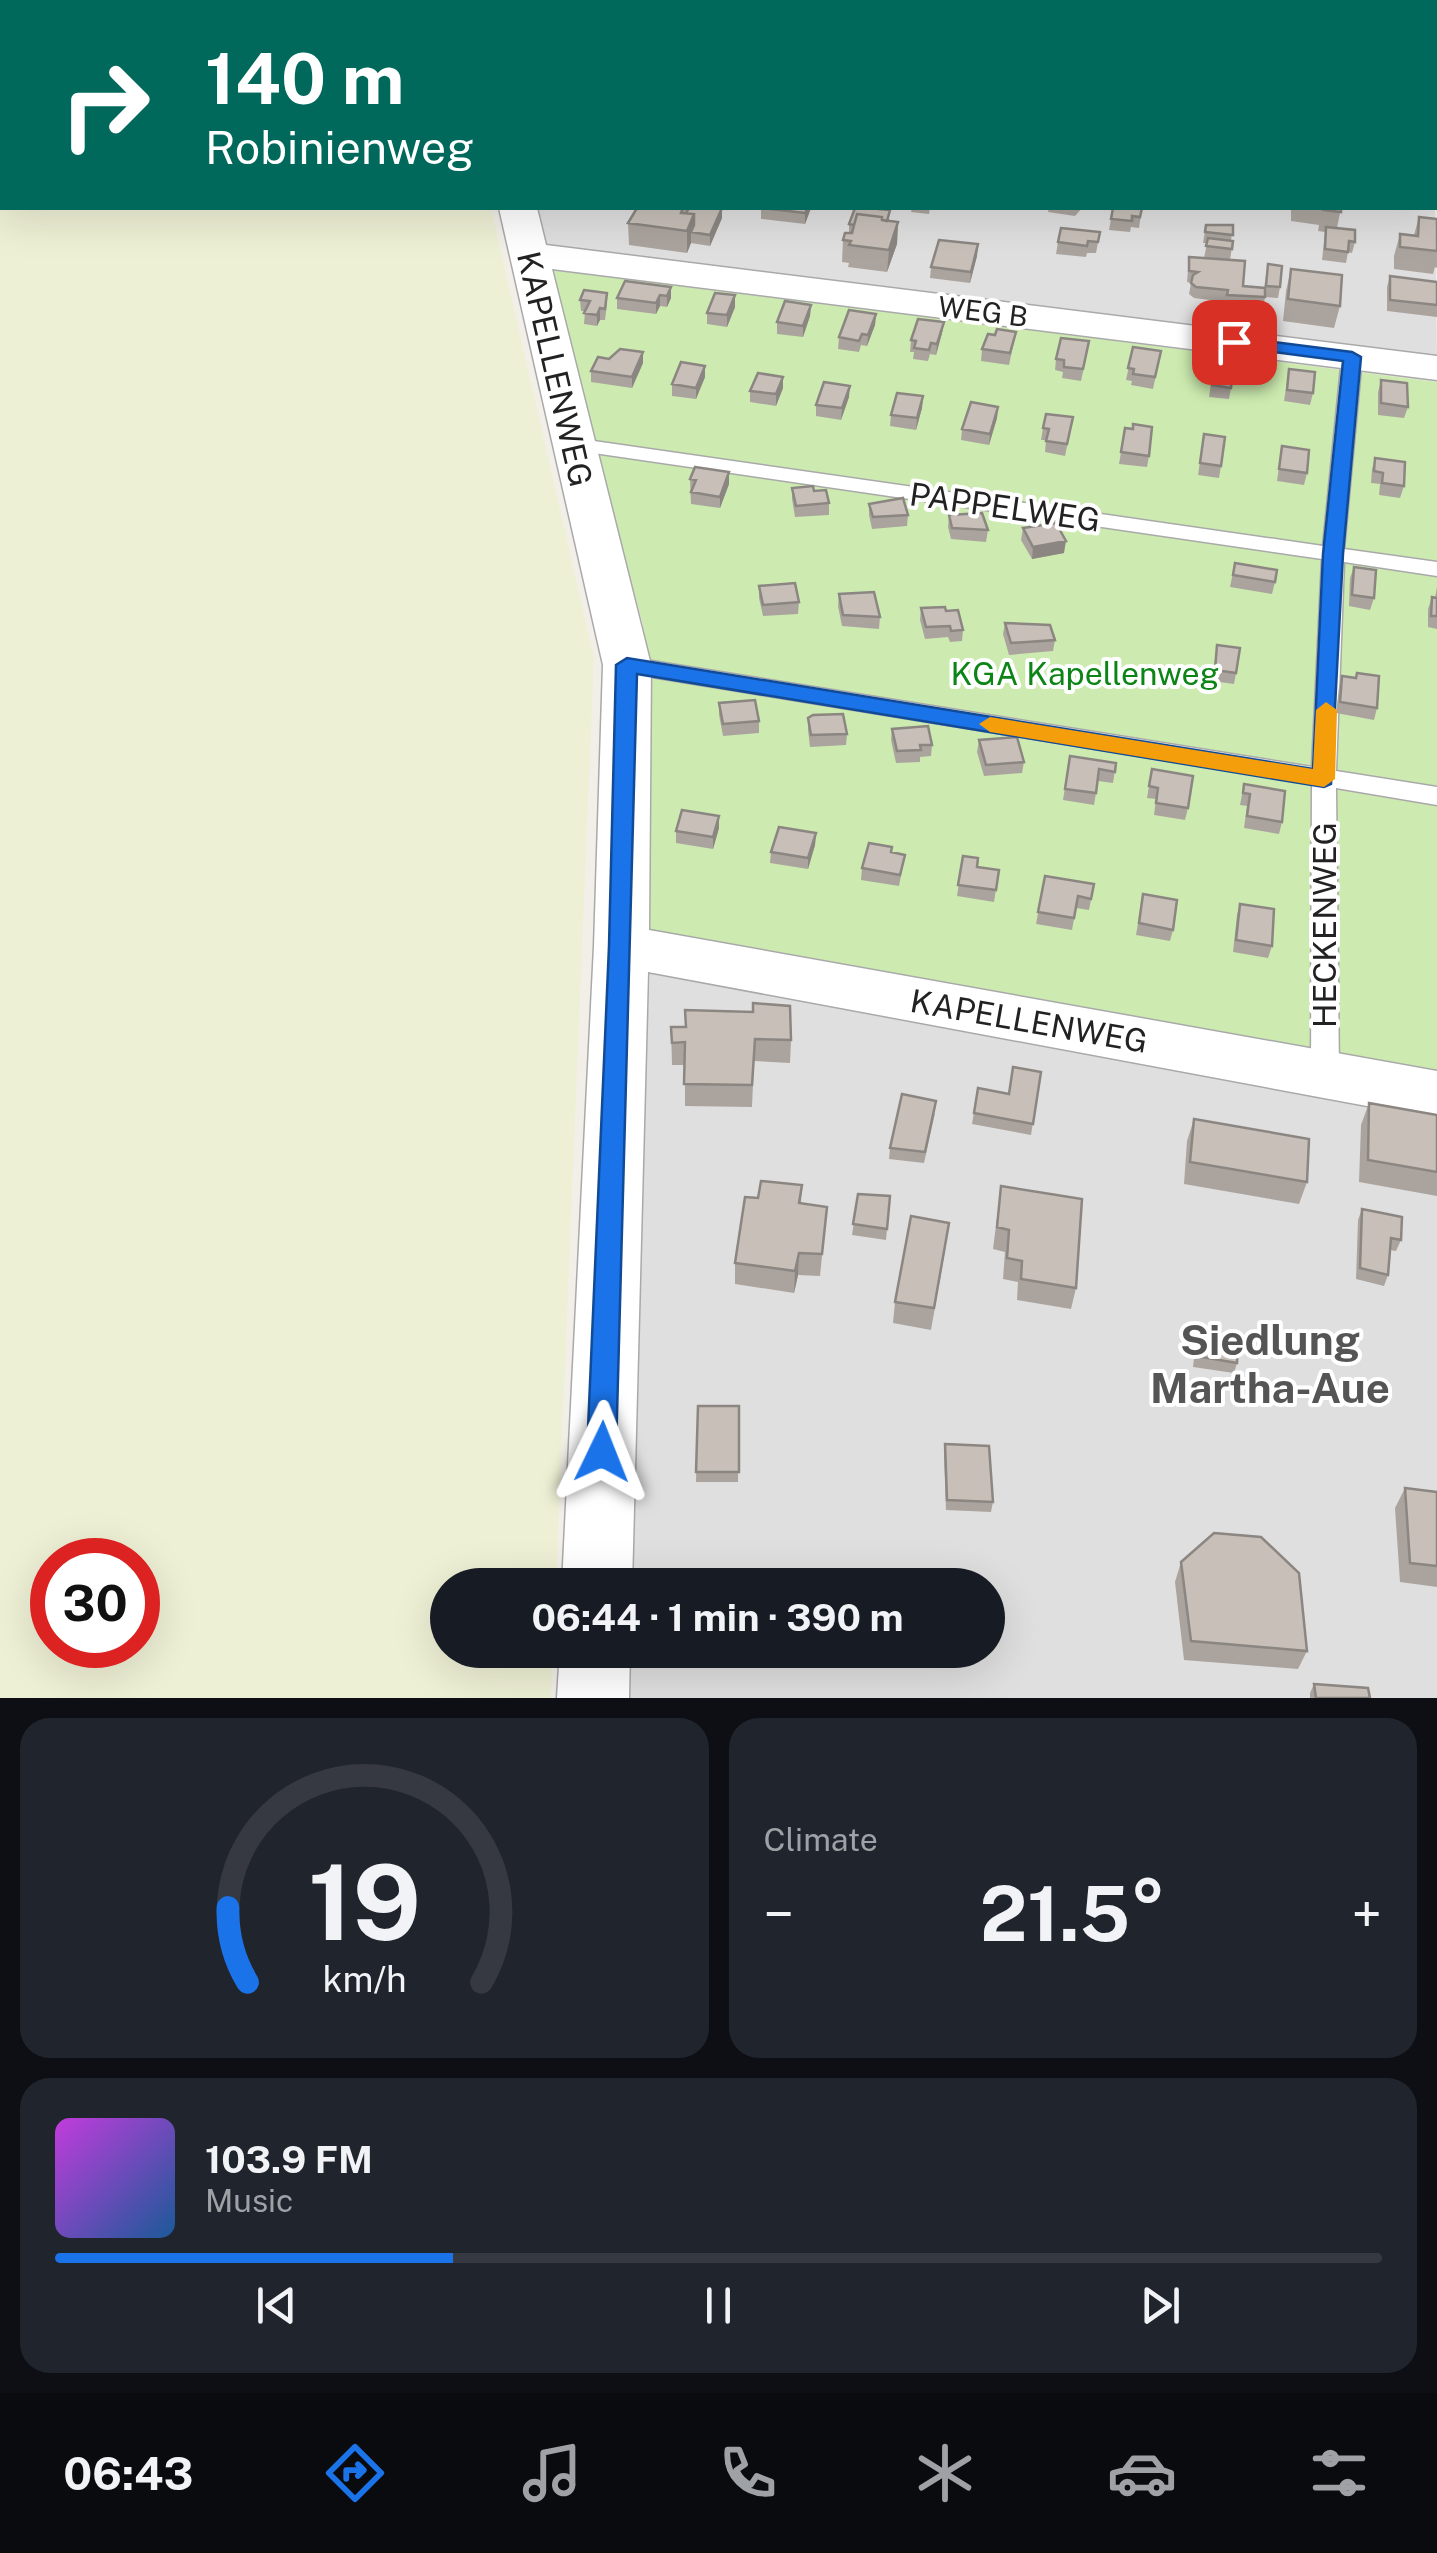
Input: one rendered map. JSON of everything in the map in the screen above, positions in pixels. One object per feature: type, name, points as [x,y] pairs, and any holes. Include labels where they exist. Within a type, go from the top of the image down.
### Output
[{"type":"street","name":"KAPELLENWEG","points":[[518,210],[627,665],[621,946],[598,1568]]},
{"type":"street","name":"WEG B","points":[[528,254],[1437,368]]},
{"type":"street","name":"KAPELLENWEG","points":[[621,946],[1437,1095]]},
{"type":"street","points":[[593,1698],[594,1668]]},
{"type":"lane","name":"HECKENWEG","points":[[1325,1075],[1324,779],[1333,554],[1352,357]]},
{"type":"lane","name":"PAPPELWEG","points":[[572,444],[1437,568]]},
{"type":"lane","points":[[627,665],[1437,796]]},
{"type":"shaded area","points":[[536,210],[1435,210],[1437,361],[544,249]]},
{"type":"shaded area","points":[[650,967],[1437,1111],[1437,1698],[621,1698],[622,1668],[1005,1668],[1005,1568],[626,1568]]},
{"type":"green space","points":[[0,210],[491,210],[594,658],[557,1568],[430,1568],[430,1668],[552,1668],[551,1698],[0,1698]]},
{"type":"green space","name":"KGA Kapellenweg","points":[[554,269],[1437,382],[1437,1074],[631,933],[643,625],[548,275]]},
{"type":"building","points":[[636,210],[682,210],[681,213],[694,214],[687,231],[628,223]]},
{"type":"building","points":[[721,210],[710,235],[691,232],[694,214],[686,213]]},
{"type":"building","points":[[854,210],[890,210],[887,221],[857,214],[854,225],[849,224]]},
{"type":"building","points":[[1113,210],[1142,210],[1140,217],[1132,216],[1132,221],[1111,219]]},
{"type":"building","points":[[857,214],[898,222],[889,250],[849,245],[851,241],[843,240],[845,233],[852,233]]},
{"type":"building","points":[[1419,217],[1437,219],[1437,251],[1400,247],[1400,234],[1418,236]]},
{"type":"building","points":[[1206,225],[1233,225],[1233,235],[1205,232]]},
{"type":"building","points":[[1326,227],[1355,230],[1355,242],[1349,241],[1348,252],[1325,249]]},
{"type":"building","points":[[1061,228],[1100,232],[1098,242],[1088,241],[1087,246],[1058,242]]},
{"type":"building","points":[[1208,238],[1233,241],[1232,249],[1206,246]]},
{"type":"building","points":[[939,240],[978,244],[971,272],[931,267]]},
{"type":"building","points":[[1189,257],[1245,261],[1243,286],[1265,288],[1265,297],[1227,295],[1228,290],[1196,287],[1191,283],[1198,272],[1189,271]]},
{"type":"building","points":[[1268,264],[1282,266],[1280,287],[1266,286]]},
{"type":"building","points":[[1291,269],[1342,275],[1340,306],[1288,299]]},
{"type":"building","points":[[1390,276],[1437,282],[1437,305],[1390,300]]},
{"type":"building","points":[[625,281],[671,287],[667,296],[660,295],[656,303],[617,298]]},
{"type":"building","points":[[584,290],[607,293],[605,309],[600,308],[597,315],[584,313],[590,301],[580,300]]},
{"type":"building","points":[[715,293],[735,295],[727,315],[707,313]]},
{"type":"building","points":[[785,301],[811,305],[803,326],[777,322]]},
{"type":"building","points":[[849,310],[876,314],[868,335],[862,334],[859,341],[839,337]]},
{"type":"building","points":[[918,319],[944,322],[937,344],[931,343],[929,350],[914,348],[916,341],[911,340]]},
{"type":"building","points":[[997,329],[1016,332],[1010,353],[982,349],[988,334],[995,335]]},
{"type":"building","points":[[1061,338],[1089,341],[1083,369],[1064,367],[1064,360],[1056,359]]},
{"type":"building","points":[[1133,347],[1161,351],[1155,377],[1133,374],[1134,369],[1128,368]]},
{"type":"building","points":[[620,349],[643,352],[632,377],[591,371],[598,357],[609,359]]},
{"type":"building","points":[[1215,358],[1234,360],[1231,388],[1212,385]]},
{"type":"building","points":[[681,362],[705,366],[696,388],[672,384]]},
{"type":"building","points":[[1289,369],[1315,372],[1313,393],[1287,390]]},
{"type":"building","points":[[758,373],[783,377],[776,394],[750,391]]},
{"type":"building","points":[[1381,380],[1407,383],[1408,407],[1381,403]]},
{"type":"building","points":[[824,382],[850,386],[842,408],[816,405]]},
{"type":"building","points":[[897,393],[923,396],[917,418],[891,415]]},
{"type":"building","points":[[971,402],[998,407],[990,434],[962,429]]},
{"type":"building","points":[[1046,414],[1073,417],[1067,444],[1046,441]]},
{"type":"building","points":[[1133,424],[1152,427],[1149,456],[1121,452],[1125,428],[1133,429]]},
{"type":"building","points":[[1204,434],[1225,437],[1221,466],[1200,463]]},
{"type":"building","points":[[1282,446],[1309,450],[1307,473],[1279,469]]},
{"type":"building","points":[[1375,458],[1405,462],[1404,486],[1382,483],[1383,473],[1374,471]]},
{"type":"building","points":[[695,467],[729,472],[720,497],[691,492],[696,480],[690,479]]},
{"type":"building","points":[[813,486],[814,491],[826,490],[829,503],[796,506],[792,488]]},
{"type":"building","points":[[903,498],[908,515],[873,517],[869,504]]},
{"type":"building","points":[[982,513],[988,530],[952,528],[949,515]]},
{"type":"building","points":[[1056,523],[1066,541],[1033,547],[1023,528]]},
{"type":"building","points":[[1235,563],[1277,570],[1275,582],[1233,575]]},
{"type":"building","points":[[1354,567],[1376,570],[1374,598],[1352,595]]},
{"type":"building","points":[[795,583],[799,602],[763,605],[759,586]]},
{"type":"building","points":[[874,592],[880,617],[843,615],[839,594]]},
{"type":"building","points":[[1432,597],[1437,598],[1437,616],[1431,616]]},
{"type":"building","points":[[945,607],[946,611],[958,610],[963,630],[926,627],[921,608]]},
{"type":"building","points":[[1005,623],[1050,625],[1055,640],[1011,643]]},
{"type":"building","points":[[1217,645],[1240,648],[1236,673],[1215,670]]},
{"type":"building","points":[[1357,673],[1379,676],[1377,708],[1340,702],[1342,676],[1356,678]]},
{"type":"building","points":[[755,700],[759,721],[723,724],[719,703]]},
{"type":"building","points":[[843,714],[847,734],[811,735],[808,718]]},
{"type":"building","points":[[928,726],[932,745],[920,745],[921,750],[897,751],[892,729]]},
{"type":"building","points":[[1017,737],[1024,762],[986,765],[979,740]]},
{"type":"building","points":[[1070,756],[1116,763],[1115,772],[1099,769],[1096,793],[1065,789]]},
{"type":"building","points":[[1152,769],[1193,776],[1188,808],[1156,803],[1158,788],[1149,786]]},
{"type":"building","points":[[1244,784],[1285,791],[1282,822],[1247,816],[1250,794],[1243,793]]},
{"type":"building","points":[[682,810],[719,816],[713,837],[676,831]]},
{"type":"building","points":[[779,827],[816,833],[808,858],[771,852]]},
{"type":"building","points":[[869,843],[892,847],[891,852],[905,855],[900,875],[862,868]]},
{"type":"building","points":[[963,856],[978,858],[977,867],[999,870],[996,890],[958,885]]},
{"type":"building","points":[[1045,876],[1094,884],[1091,899],[1078,896],[1074,918],[1038,912]]},
{"type":"building","points":[[1143,894],[1177,900],[1173,930],[1139,923]]},
{"type":"building","points":[[1240,904],[1274,909],[1272,946],[1236,940]]},
{"type":"building","points":[[753,1003],[790,1006],[791,1040],[755,1039],[752,1085],[684,1084],[685,1042],[672,1043],[671,1027],[686,1027],[685,1010],[753,1012]]},
{"type":"building","points":[[1013,1067],[1041,1072],[1033,1124],[974,1113],[978,1088],[1009,1094]]},
{"type":"building","points":[[902,1094],[936,1101],[925,1152],[890,1148]]},
{"type":"building","points":[[1369,1103],[1437,1115],[1437,1172],[1368,1160]]},
{"type":"building","points":[[1194,1119],[1309,1139],[1307,1182],[1190,1162]]},
{"type":"building","points":[[761,1181],[802,1185],[799,1203],[827,1207],[822,1254],[799,1253],[795,1271],[735,1263],[745,1197],[758,1198]]},
{"type":"building","points":[[1001,1186],[1082,1199],[1076,1288],[1021,1279],[1022,1261],[1007,1258],[1009,1230],[997,1227]]},
{"type":"building","points":[[858,1194],[890,1196],[887,1229],[853,1224]]},
{"type":"building","points":[[1362,1209],[1402,1217],[1401,1240],[1391,1238],[1388,1275],[1360,1268]]},
{"type":"building","points":[[911,1216],[949,1223],[934,1308],[895,1302]]},
{"type":"building","points":[[1198,1338],[1238,1344],[1237,1363],[1196,1356]]},
{"type":"building","points":[[698,1406],[739,1406],[739,1472],[696,1472]]},
{"type":"building","points":[[945,1444],[989,1446],[993,1502],[947,1500]]},
{"type":"building","points":[[1405,1488],[1437,1492],[1437,1566],[1410,1563]]},
{"type":"building","points":[[1214,1533],[1261,1537],[1299,1573],[1307,1651],[1191,1641],[1181,1562]]},
{"type":"building","points":[[1314,1684],[1368,1688],[1370,1698],[1316,1698]]},
{"type":"slow traffic","points":[[990,724],[1324,779],[1326,710]]},
{"type":"district","name":"Siedlung Martha-Aue","points":[[1270,1363]]},
{"type":"route","points":[[602,1452],[627,665],[1324,779],[1333,554],[1352,357],[1234,342]]}]
